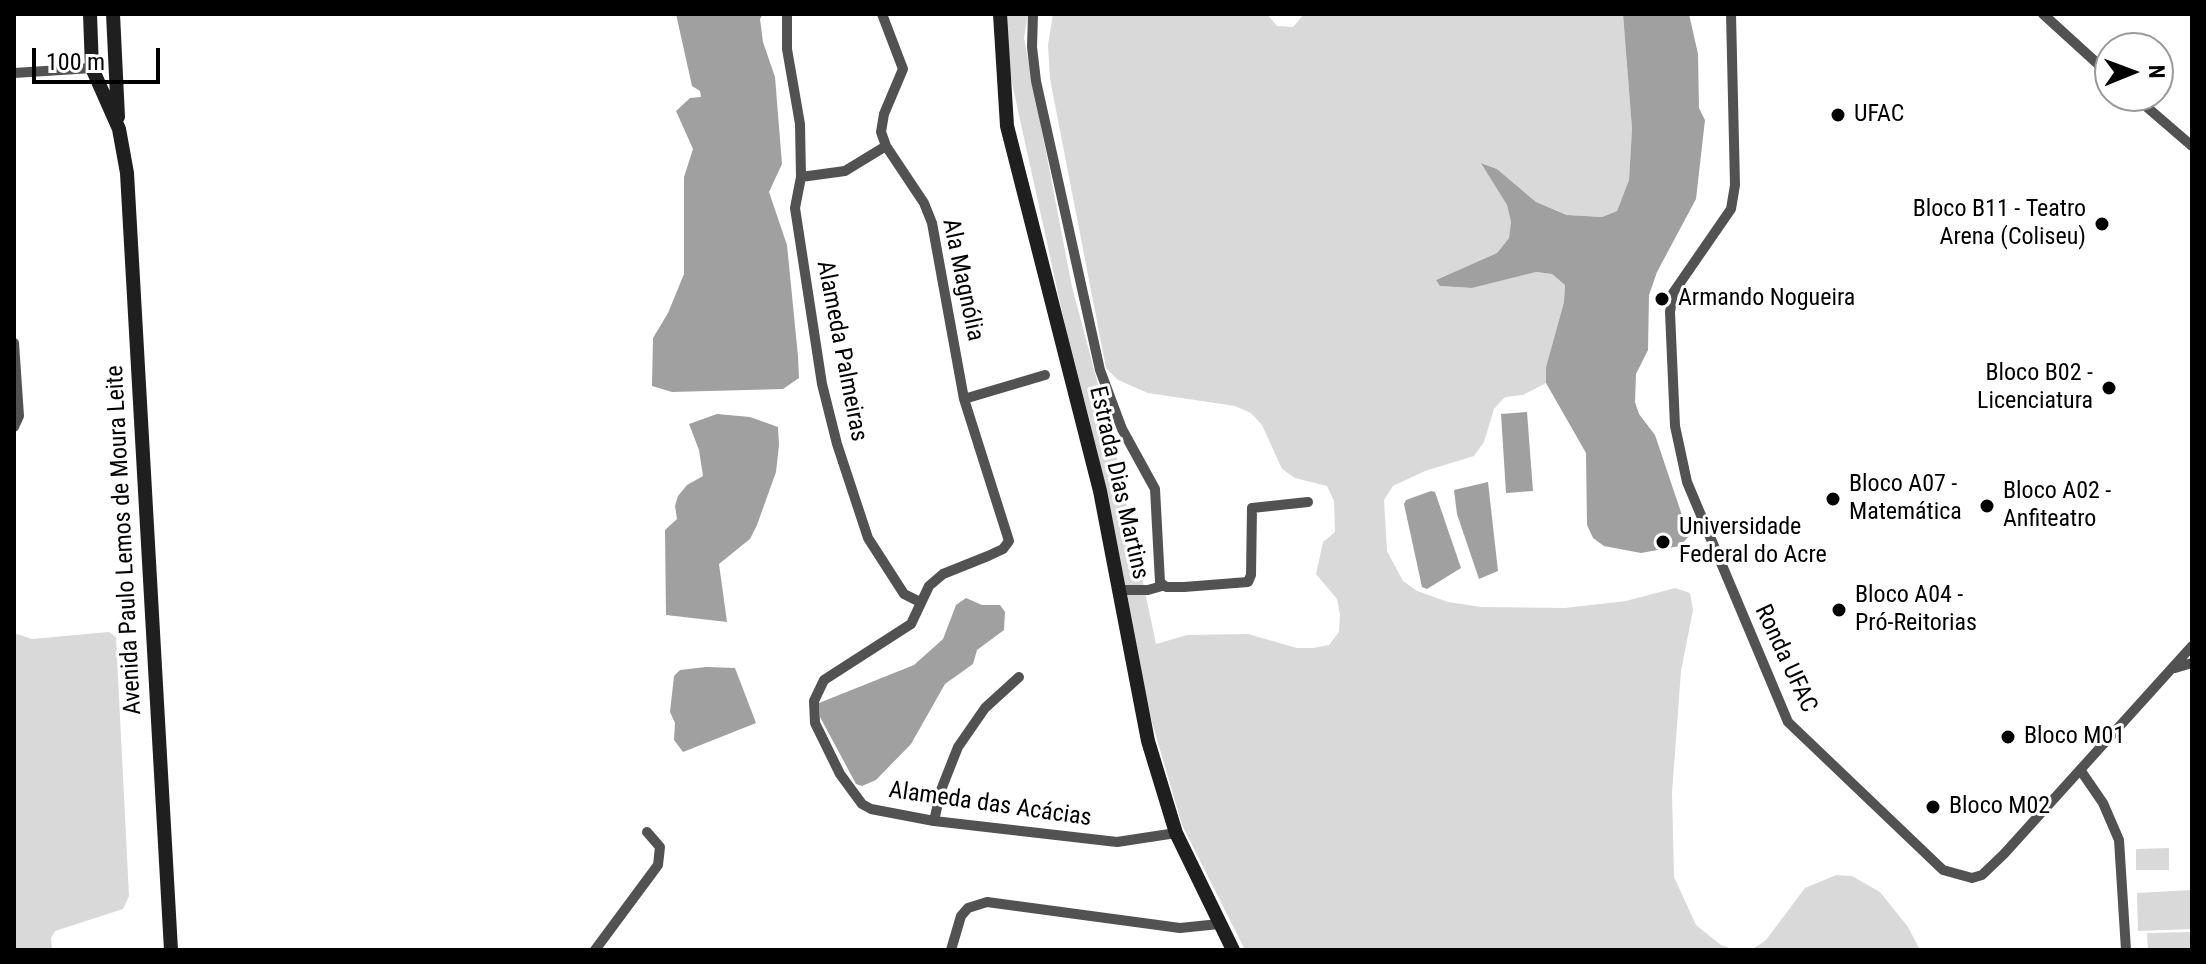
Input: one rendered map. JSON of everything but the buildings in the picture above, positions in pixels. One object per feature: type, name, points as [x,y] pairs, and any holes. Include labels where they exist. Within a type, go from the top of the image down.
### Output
[{"type":"street","name":"Avenida Paulo Lemos de Moura Leite","points":[[90,14],[92,68],[119,129]]},
{"type":"street","name":"Avenida Paulo Lemos de Moura Leite","points":[[113,14],[119,129],[127,173],[171,950]]},
{"type":"street","name":"Alameda Palmeiras","points":[[787,14],[787,49],[800,124],[801,177],[795,208],[822,384],[837,444],[868,538],[904,594],[920,602]]},
{"type":"street","points":[[801,177],[845,171],[886,146],[881,132],[884,114],[903,69],[882,14]]},
{"type":"street","name":"Estrada Dias Martins","points":[[1000,14],[1007,126],[1086,430],[1148,741],[1176,833],[1233,950]]},
{"type":"street","points":[[1033,14],[1035,73],[1083,302],[1110,402],[1155,489],[1162,586]]},
{"type":"street","name":"Ronda UFAC","points":[[1731,14],[1735,185],[1731,209],[1673,293],[1670,312],[1675,426],[1687,482],[1788,722],[1808,745],[1952,876],[1972,878],[1990,868],[2192,646]]},
{"type":"street","points":[[2043,14],[2094,60]]},
{"type":"street","points":[[14,73],[92,68]]},
{"type":"street","points":[[2153,112],[2192,146]]},
{"type":"street","name":"Ala Magnólia","points":[[886,146],[924,203],[932,223],[964,399],[1005,522]]},
{"type":"street","points":[[14,343],[19,416],[14,427]]},
{"type":"street","points":[[964,399],[1045,375]]},
{"type":"street","points":[[1120,590],[1248,582],[1251,575],[1252,508],[1308,502]]},
{"type":"street","name":"Alameda das Acácias","points":[[1005,522],[1009,541],[1003,549],[943,574],[929,586],[911,624],[824,680],[814,701],[813,712],[815,723],[840,774],[862,804],[934,821],[1117,842],[1176,833]]},
{"type":"street","points":[[2173,669],[2192,663]]},
{"type":"street","points":[[934,821],[941,790],[958,747],[985,708],[1019,677]]},
{"type":"street","points":[[2081,771],[2103,803],[2119,840],[2126,950]]},
{"type":"street","points":[[595,950],[658,865],[660,847],[647,832]]},
{"type":"street","points":[[951,950],[961,916],[968,908],[987,902],[1180,928],[1219,924]]},
{"type":"shaded area","points":[[676,14],[763,14],[760,19],[763,42],[775,77],[782,164],[769,192],[787,245],[798,356],[799,378],[783,389],[672,392],[652,386],[653,338],[668,313],[684,274],[684,177],[693,149],[676,111],[690,98],[701,97],[700,91],[692,86]]},
{"type":"shaded area","points":[[1006,14],[1028,14],[1024,38],[1072,287],[1113,440],[1156,644],[1187,635],[1248,634],[1297,648],[1313,648],[1329,645],[1339,632],[1337,599],[1316,574],[1323,542],[1335,532],[1334,501],[1327,486],[1295,478],[1282,469],[1262,425],[1251,413],[1235,406],[1148,393],[1118,380],[1106,368],[1050,79],[1048,45],[1053,14],[1267,14],[1277,26],[1293,27],[1304,14],[1623,14],[1632,129],[1629,180],[1617,211],[1602,217],[1568,215],[1536,202],[1497,169],[1482,163],[1507,205],[1511,222],[1509,238],[1497,253],[1436,280],[1441,286],[1472,288],[1536,272],[1552,274],[1565,285],[1564,302],[1546,367],[1546,383],[1523,395],[1505,397],[1494,409],[1484,442],[1474,456],[1425,471],[1393,486],[1384,500],[1387,551],[1403,581],[1417,591],[1448,602],[1481,607],[1565,608],[1626,601],[1675,588],[1690,593],[1693,610],[1681,671],[1672,793],[1674,877],[1696,925],[1721,945],[1735,950],[1245,950],[1182,825],[1152,722],[1010,74]]},
{"type":"shaded area","points":[[1623,14],[1689,14],[1698,54],[1699,108],[1705,120],[1696,199],[1657,272],[1649,295],[1648,350],[1636,374],[1635,402],[1639,414],[1655,435],[1689,536],[1680,546],[1641,553],[1604,546],[1593,538],[1587,525],[1586,453],[1546,383],[1546,367],[1564,302],[1565,285],[1552,274],[1536,272],[1472,288],[1440,286],[1436,280],[1497,253],[1509,238],[1511,222],[1507,205],[1481,163],[1497,169],[1536,202],[1567,215],[1602,217],[1617,211],[1629,180],[1632,129]]},
{"type":"shaded area","points":[[1527,412],[1533,491],[1506,493],[1501,414]]},
{"type":"shaded area","points":[[717,414],[750,417],[778,427],[779,445],[776,472],[750,539],[719,564],[727,622],[666,615],[665,530],[677,519],[675,506],[678,496],[687,485],[703,476],[699,450],[689,424]]},
{"type":"shaded area","points":[[1488,482],[1498,571],[1479,579],[1457,514],[1454,490]]},
{"type":"shaded area","points":[[1435,492],[1461,568],[1427,589],[1422,587],[1404,504],[1406,500]]},
{"type":"shaded area","points":[[966,598],[982,605],[1000,605],[1005,612],[1004,630],[977,650],[973,664],[945,684],[911,744],[876,780],[862,786],[856,784],[820,717],[819,703],[914,665],[943,639],[956,605]]},
{"type":"shaded area","points":[[109,632],[116,637],[129,896],[123,909],[55,931],[51,938],[52,950],[14,950],[14,633],[32,639]]},
{"type":"shaded area","points":[[735,668],[756,723],[683,752],[674,740],[675,723],[670,712],[674,676],[680,670]]},
{"type":"shaded area","points":[[2169,848],[2169,870],[2136,870],[2136,849]]},
{"type":"shaded area","points":[[1836,875],[1852,876],[1880,892],[1908,927],[1920,950],[1743,950],[1753,949],[1766,940],[1805,888]]},
{"type":"shaded area","points":[[2192,890],[2192,929],[2138,931],[2137,893]]},
{"type":"shaded area","points":[[2192,932],[2192,950],[2148,950],[2147,933]]},
{"type":"place","name":"UFAC","points":[[1838,115]]},
{"type":"place","name":"Bloco B11 - Teatro Arena (Coliseu)","points":[[2102,224]]},
{"type":"place","name":"Armando Nogueira","points":[[1662,299]]},
{"type":"place","name":"Bloco B02 - Licenciatura","points":[[2109,388]]},
{"type":"place","name":"Bloco A07 - Matemática","points":[[1833,499]]},
{"type":"place","name":"Bloco A02 - Anfiteatro","points":[[1987,506]]},
{"type":"place","name":"Universidade Federal do Acre","points":[[1663,542]]},
{"type":"place","name":"Bloco A04 - Pró-Reitorias","points":[[1839,610]]},
{"type":"place","name":"Bloco M01","points":[[2008,737]]},
{"type":"place","name":"Bloco M02","points":[[1933,807]]}]
